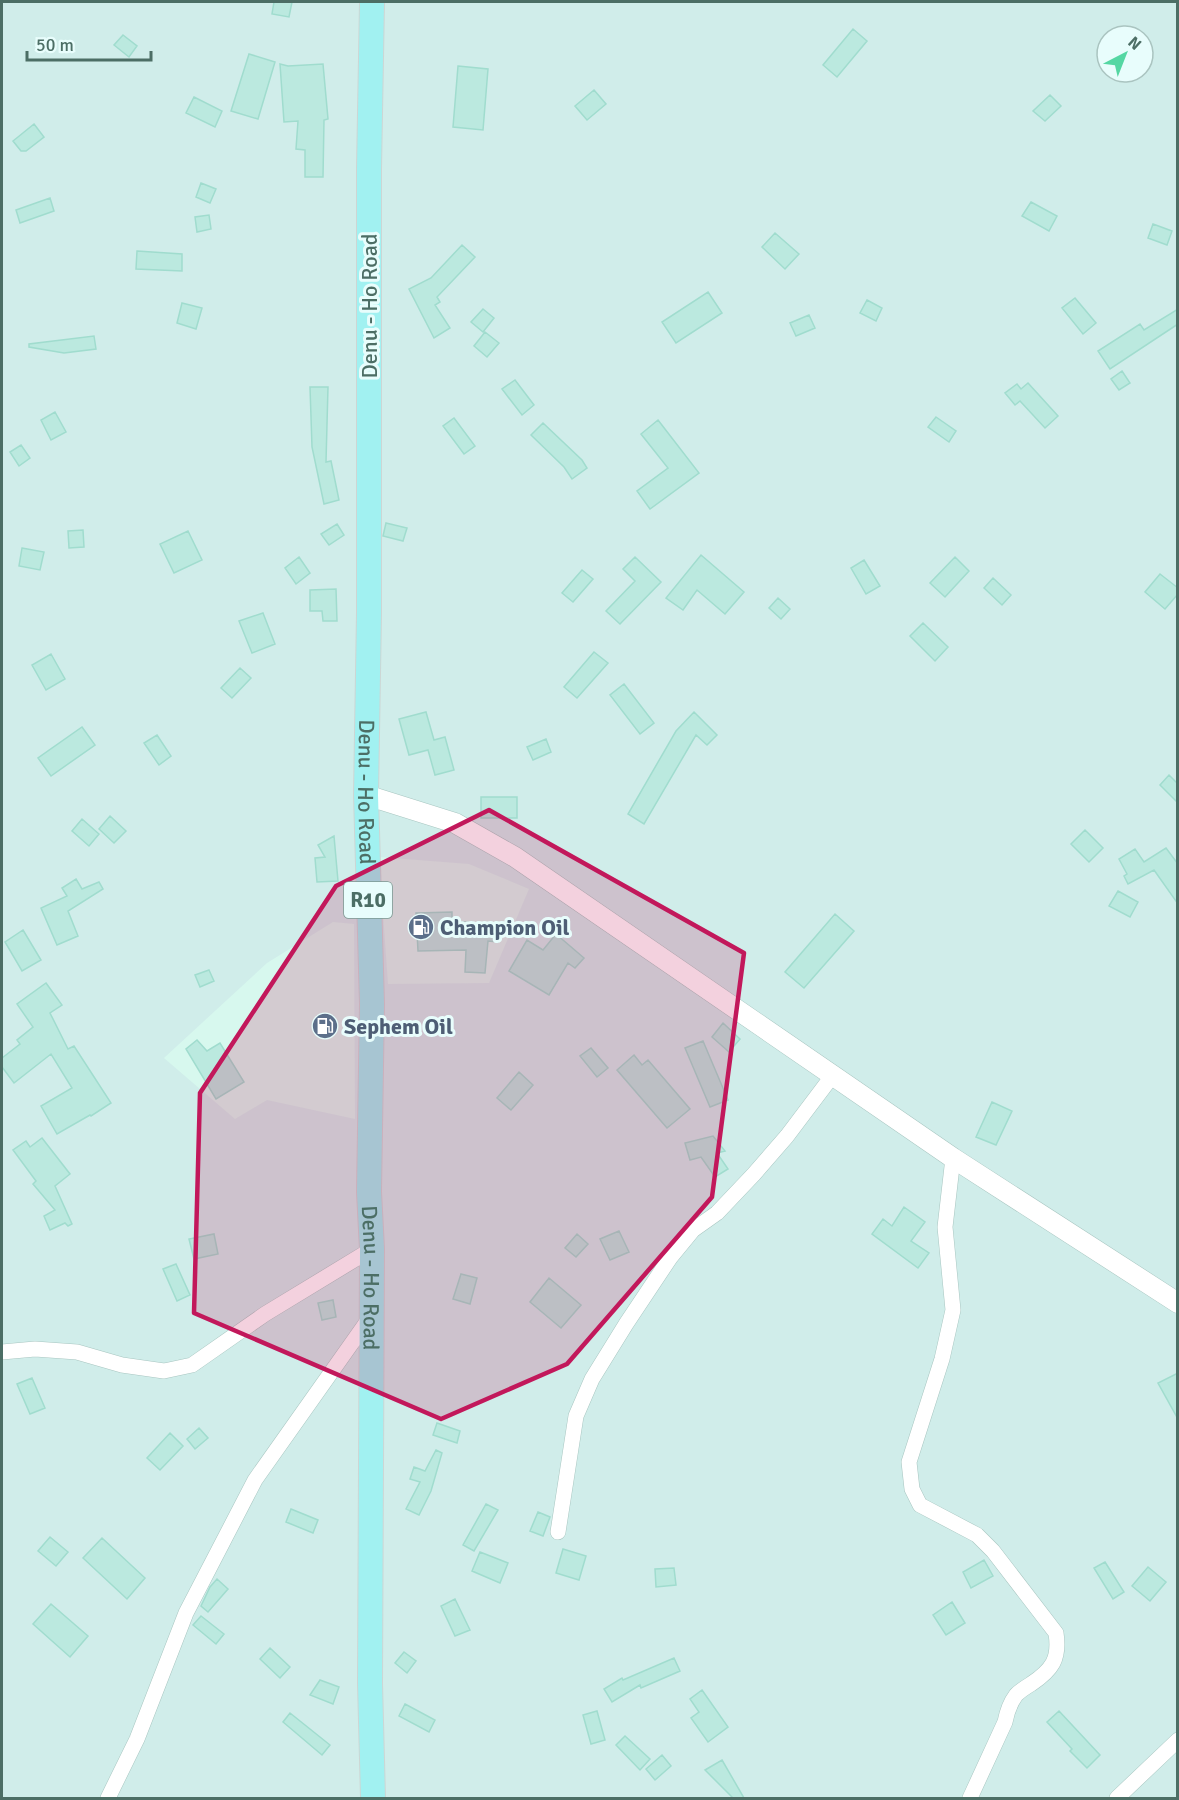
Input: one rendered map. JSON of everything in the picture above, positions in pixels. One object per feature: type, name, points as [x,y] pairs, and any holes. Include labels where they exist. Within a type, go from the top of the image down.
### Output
[{"type":"main road","name":"Denu - Ho Road","points":[[372,2],[366,795],[372,1004],[369,1192],[372,1249],[370,1683],[373,1798]]},
{"type":"street","points":[[366,795],[455,823],[515,857],[953,1158],[1178,1303]]},
{"type":"street","points":[[558,1532],[576,1416],[592,1379],[670,1258],[693,1230],[717,1212],[754,1174],[787,1136],[833,1075]]},
{"type":"street","points":[[953,1158],[945,1227],[953,1310],[942,1359],[909,1462],[912,1489],[920,1505],[977,1535],[993,1551],[1056,1633],[1059,1650],[1053,1665],[1017,1694],[1008,1708],[1005,1722],[970,1798]]},
{"type":"street","points":[[2,1352],[35,1349],[77,1352],[122,1365],[164,1371],[192,1365],[265,1314],[372,1249]]},
{"type":"street","points":[[108,1798],[138,1738],[186,1613],[255,1480],[371,1316]]},
{"type":"street","points":[[1117,1798],[1178,1740]]},
{"type":"highlighted area","points":[[489,810],[744,953],[712,1197],[567,1364],[441,1419],[194,1313],[200,1093],[336,886]]},
{"type":"shaded area","points":[[2,2],[1177,2],[1177,1798],[2,1798]]},
{"type":"shaded area","points":[[379,857],[469,864],[529,889],[489,983],[388,984]]},
{"type":"shaded area","points":[[333,922],[354,924],[355,1119],[267,1100],[235,1119],[164,1058],[267,963]]},
{"type":"building","points":[[274,2],[292,2],[289,17],[272,14]]},
{"type":"building","points":[[853,29],[867,41],[837,77],[823,65]]},
{"type":"building","points":[[123,35],[137,46],[129,57],[114,45]]},
{"type":"building","points":[[249,54],[275,62],[258,119],[231,111]]},
{"type":"building","points":[[280,64],[288,66],[323,64],[328,119],[324,120],[323,177],[305,177],[305,150],[296,149],[298,121],[284,122]]},
{"type":"building","points":[[458,66],[488,69],[483,130],[453,127]]},
{"type":"building","points":[[594,90],[606,104],[587,120],[575,106]]},
{"type":"building","points":[[1050,95],[1061,106],[1045,121],[1033,111]]},
{"type":"building","points":[[194,97],[222,111],[215,127],[186,113]]},
{"type":"building","points":[[34,124],[44,137],[26,151],[21,151],[13,141]]},
{"type":"building","points":[[201,183],[216,189],[210,203],[196,197]]},
{"type":"building","points":[[50,198],[54,211],[20,223],[16,210]]},
{"type":"building","points":[[1031,202],[1057,216],[1049,231],[1022,216]]},
{"type":"building","points":[[209,215],[211,229],[197,232],[195,217]]},
{"type":"building","points":[[1153,224],[1172,231],[1167,245],[1148,238]]},
{"type":"building","points":[[775,233],[799,254],[785,269],[762,247]]},
{"type":"building","points":[[462,245],[475,257],[437,297],[440,302],[435,305],[450,328],[434,338],[409,289],[431,278]]},
{"type":"building","points":[[137,251],[182,254],[182,271],[136,269]]},
{"type":"building","points":[[708,292],[722,313],[676,343],[662,322]]},
{"type":"building","points":[[1075,298],[1096,323],[1083,334],[1062,308]]},
{"type":"building","points":[[867,300],[882,308],[876,321],[860,313]]},
{"type":"building","points":[[182,303],[202,308],[196,329],[177,323]]},
{"type":"building","points":[[483,309],[494,318],[483,332],[471,322]]},
{"type":"building","points":[[1178,309],[1178,324],[1110,369],[1098,351],[1140,324],[1144,330]]},
{"type":"building","points":[[809,315],[815,328],[796,336],[790,323]]},
{"type":"building","points":[[485,332],[499,343],[487,357],[474,346]]},
{"type":"building","points":[[94,336],[96,349],[64,353],[29,347],[29,344]]},
{"type":"building","points":[[1122,371],[1130,383],[1119,390],[1111,379]]},
{"type":"building","points":[[515,380],[534,405],[522,415],[502,389]]},
{"type":"building","points":[[1028,383],[1058,416],[1045,428],[1020,401],[1015,405],[1005,393],[1017,384],[1021,389]]},
{"type":"building","points":[[310,387],[328,387],[326,462],[331,461],[339,500],[324,504],[312,447]]},
{"type":"building","points":[[55,412],[66,432],[51,440],[41,420]]},
{"type":"building","points":[[936,417],[956,431],[949,442],[928,427]]},
{"type":"building","points":[[454,418],[475,446],[464,454],[443,426]]},
{"type":"building","points":[[658,420],[699,473],[650,509],[637,491],[668,468],[641,434]]},
{"type":"building","points":[[543,423],[582,460],[587,468],[572,479],[564,467],[531,435]]},
{"type":"building","points":[[21,445],[30,458],[19,466],[10,452]]},
{"type":"building","points":[[386,523],[407,528],[403,541],[383,536]]},
{"type":"building","points":[[337,524],[344,535],[329,545],[321,534]]},
{"type":"building","points":[[83,530],[84,547],[69,548],[68,531]]},
{"type":"building","points":[[188,531],[202,560],[174,573],[160,544]]},
{"type":"building","points":[[22,548],[44,552],[40,570],[19,566]]},
{"type":"building","points":[[701,555],[744,592],[725,614],[697,590],[683,610],[666,598]]},
{"type":"building","points":[[299,557],[310,573],[296,584],[285,568]]},
{"type":"building","points":[[635,557],[661,582],[620,624],[606,611],[635,581],[623,569]]},
{"type":"building","points":[[955,557],[969,571],[945,597],[930,583]]},
{"type":"building","points":[[864,560],[880,586],[866,594],[851,568]]},
{"type":"building","points":[[582,570],[593,579],[573,602],[562,593]]},
{"type":"building","points":[[1160,574],[1178,588],[1178,594],[1165,609],[1145,592]]},
{"type":"building","points":[[993,578],[1011,595],[1002,605],[984,588]]},
{"type":"building","points":[[336,589],[337,621],[323,621],[322,611],[310,611],[310,590]]},
{"type":"building","points":[[778,598],[790,609],[781,619],[769,608]]},
{"type":"building","points":[[263,613],[275,644],[252,653],[239,621]]},
{"type":"building","points":[[923,623],[948,647],[935,661],[910,636]]},
{"type":"building","points":[[594,652],[608,663],[577,698],[564,687]]},
{"type":"building","points":[[51,654],[65,679],[46,690],[32,665]]},
{"type":"building","points":[[240,668],[251,678],[232,698],[221,688]]},
{"type":"building","points":[[624,684],[654,723],[640,734],[610,695]]},
{"type":"building","points":[[426,712],[434,740],[445,737],[454,770],[435,775],[428,750],[409,755],[399,719]]},
{"type":"building","points":[[694,712],[717,735],[707,745],[696,735],[644,824],[628,814],[676,731]]},
{"type":"building","points":[[82,727],[95,745],[51,776],[38,758]]},
{"type":"building","points":[[157,735],[171,756],[159,765],[144,743]]},
{"type":"building","points":[[546,739],[551,752],[533,760],[527,747]]},
{"type":"building","points":[[1169,775],[1178,784],[1178,803],[1160,785]]},
{"type":"building","points":[[481,797],[517,797],[517,818],[481,818]]},
{"type":"building","points":[[110,816],[126,831],[114,843],[99,829]]},
{"type":"building","points":[[82,819],[99,834],[89,846],[72,831]]},
{"type":"building","points":[[1085,830],[1103,848],[1089,862],[1071,844]]},
{"type":"building","points":[[334,836],[338,881],[317,882],[315,858],[325,857],[318,845]]},
{"type":"building","points":[[1166,848],[1178,864],[1178,904],[1154,870],[1128,884],[1124,876],[1127,874],[1119,859],[1135,849],[1144,862]]},
{"type":"building","points":[[76,879],[82,889],[99,882],[103,889],[68,911],[78,936],[57,945],[41,908],[67,896],[62,888]]},
{"type":"building","points":[[1118,891],[1138,902],[1130,917],[1109,906]]},
{"type":"building","points":[[452,912],[452,921],[500,925],[498,942],[488,941],[485,973],[465,972],[466,950],[418,951],[416,913]]},
{"type":"building","points":[[835,914],[854,931],[804,988],[785,972]]},
{"type":"building","points":[[23,930],[41,960],[22,971],[5,942]]},
{"type":"building","points":[[556,934],[584,958],[575,968],[568,963],[549,995],[509,971],[527,940],[543,950]]},
{"type":"building","points":[[209,970],[214,981],[200,987],[195,975]]},
{"type":"building","points":[[46,983],[62,1005],[50,1013],[68,1049],[74,1046],[111,1103],[57,1134],[41,1106],[72,1088],[51,1054],[14,1083],[2,1067],[2,1058],[20,1044],[17,1040],[33,1027],[17,1004]]},
{"type":"building","points":[[723,1023],[740,1039],[729,1052],[712,1037]]},
{"type":"building","points":[[197,1040],[207,1051],[220,1043],[244,1082],[216,1099],[186,1049]]},
{"type":"building","points":[[703,1041],[728,1100],[710,1107],[685,1048]]},
{"type":"building","points":[[591,1048],[608,1068],[597,1077],[580,1056]]},
{"type":"building","points":[[634,1055],[642,1065],[648,1060],[690,1109],[667,1128],[617,1070]]},
{"type":"building","points":[[519,1072],[533,1085],[511,1110],[497,1098]]},
{"type":"building","points":[[992,1102],[1012,1111],[996,1145],[976,1137]]},
{"type":"building","points":[[713,1136],[725,1151],[717,1153],[728,1169],[715,1177],[701,1157],[690,1160],[685,1143]]},
{"type":"building","points":[[42,1138],[70,1174],[55,1186],[72,1224],[68,1226],[65,1223],[50,1230],[44,1216],[55,1210],[33,1184],[36,1181],[13,1150],[26,1141],[30,1147]]},
{"type":"building","points":[[904,1207],[925,1222],[911,1241],[929,1253],[918,1268],[872,1234],[883,1219],[892,1226]]},
{"type":"building","points":[[619,1231],[629,1252],[610,1260],[600,1239]]},
{"type":"building","points":[[214,1234],[218,1254],[194,1259],[189,1239]]},
{"type":"building","points":[[577,1234],[588,1244],[576,1257],[565,1248]]},
{"type":"building","points":[[176,1264],[190,1295],[177,1301],[163,1269]]},
{"type":"building","points":[[461,1274],[477,1278],[470,1304],[453,1299]]},
{"type":"building","points":[[549,1278],[581,1305],[561,1328],[530,1302]]},
{"type":"building","points":[[333,1300],[336,1317],[322,1320],[318,1303]]},
{"type":"building","points":[[1178,1373],[1178,1419],[1158,1383]]},
{"type":"building","points":[[32,1378],[45,1408],[30,1414],[17,1384]]},
{"type":"building","points":[[437,1423],[460,1431],[457,1443],[433,1435]]},
{"type":"building","points":[[199,1428],[208,1438],[195,1449],[187,1439]]},
{"type":"building","points":[[170,1433],[183,1446],[160,1470],[147,1458]]},
{"type":"building","points":[[436,1450],[442,1453],[431,1491],[419,1515],[406,1509],[420,1482],[410,1479],[414,1467],[425,1471]]},
{"type":"building","points":[[486,1504],[498,1510],[474,1551],[463,1545]]},
{"type":"building","points":[[291,1509],[318,1520],[313,1533],[286,1522]]},
{"type":"building","points":[[538,1512],[550,1517],[543,1536],[530,1531]]},
{"type":"building","points":[[50,1537],[68,1552],[56,1566],[38,1551]]},
{"type":"building","points":[[102,1538],[145,1578],[127,1599],[83,1558]]},
{"type":"building","points":[[563,1549],[586,1556],[579,1580],[556,1573]]},
{"type":"building","points":[[480,1552],[508,1563],[500,1583],[472,1571]]},
{"type":"building","points":[[984,1560],[993,1576],[971,1588],[963,1572]]},
{"type":"building","points":[[1105,1562],[1124,1592],[1113,1599],[1094,1568]]},
{"type":"building","points":[[1148,1567],[1166,1582],[1150,1601],[1132,1586]]},
{"type":"building","points":[[674,1568],[676,1585],[656,1587],[655,1569]]},
{"type":"building","points":[[217,1579],[228,1589],[208,1612],[201,1606],[210,1587]]},
{"type":"building","points":[[455,1599],[470,1630],[455,1636],[441,1606]]},
{"type":"building","points":[[952,1602],[965,1623],[946,1635],[933,1615]]},
{"type":"building","points":[[51,1604],[88,1636],[70,1657],[33,1624]]},
{"type":"building","points":[[201,1616],[224,1634],[216,1644],[193,1625]]},
{"type":"building","points":[[270,1648],[290,1667],[280,1678],[260,1659]]},
{"type":"building","points":[[404,1652],[416,1661],[407,1673],[395,1663]]},
{"type":"building","points":[[674,1658],[680,1671],[641,1688],[640,1685],[612,1702],[604,1689],[622,1678],[623,1680]]},
{"type":"building","points":[[320,1680],[339,1687],[333,1704],[310,1695]]},
{"type":"building","points":[[702,1690],[728,1727],[708,1742],[691,1718],[699,1712],[690,1699]]},
{"type":"building","points":[[405,1704],[435,1720],[429,1732],[399,1716]]},
{"type":"building","points":[[597,1711],[605,1740],[591,1744],[583,1715]]},
{"type":"building","points":[[1059,1711],[1100,1755],[1087,1768],[1047,1722]]},
{"type":"building","points":[[290,1713],[330,1745],[322,1755],[283,1722]]},
{"type":"building","points":[[625,1736],[650,1759],[640,1770],[616,1745]]},
{"type":"building","points":[[662,1755],[671,1766],[655,1780],[646,1769]]},
{"type":"building","points":[[722,1760],[744,1798],[733,1798],[705,1770]]},
{"type":"place","name":"Champion Oil","points":[[421,927]]},
{"type":"place","name":"Sephem Oil","points":[[325,1026]]}]
